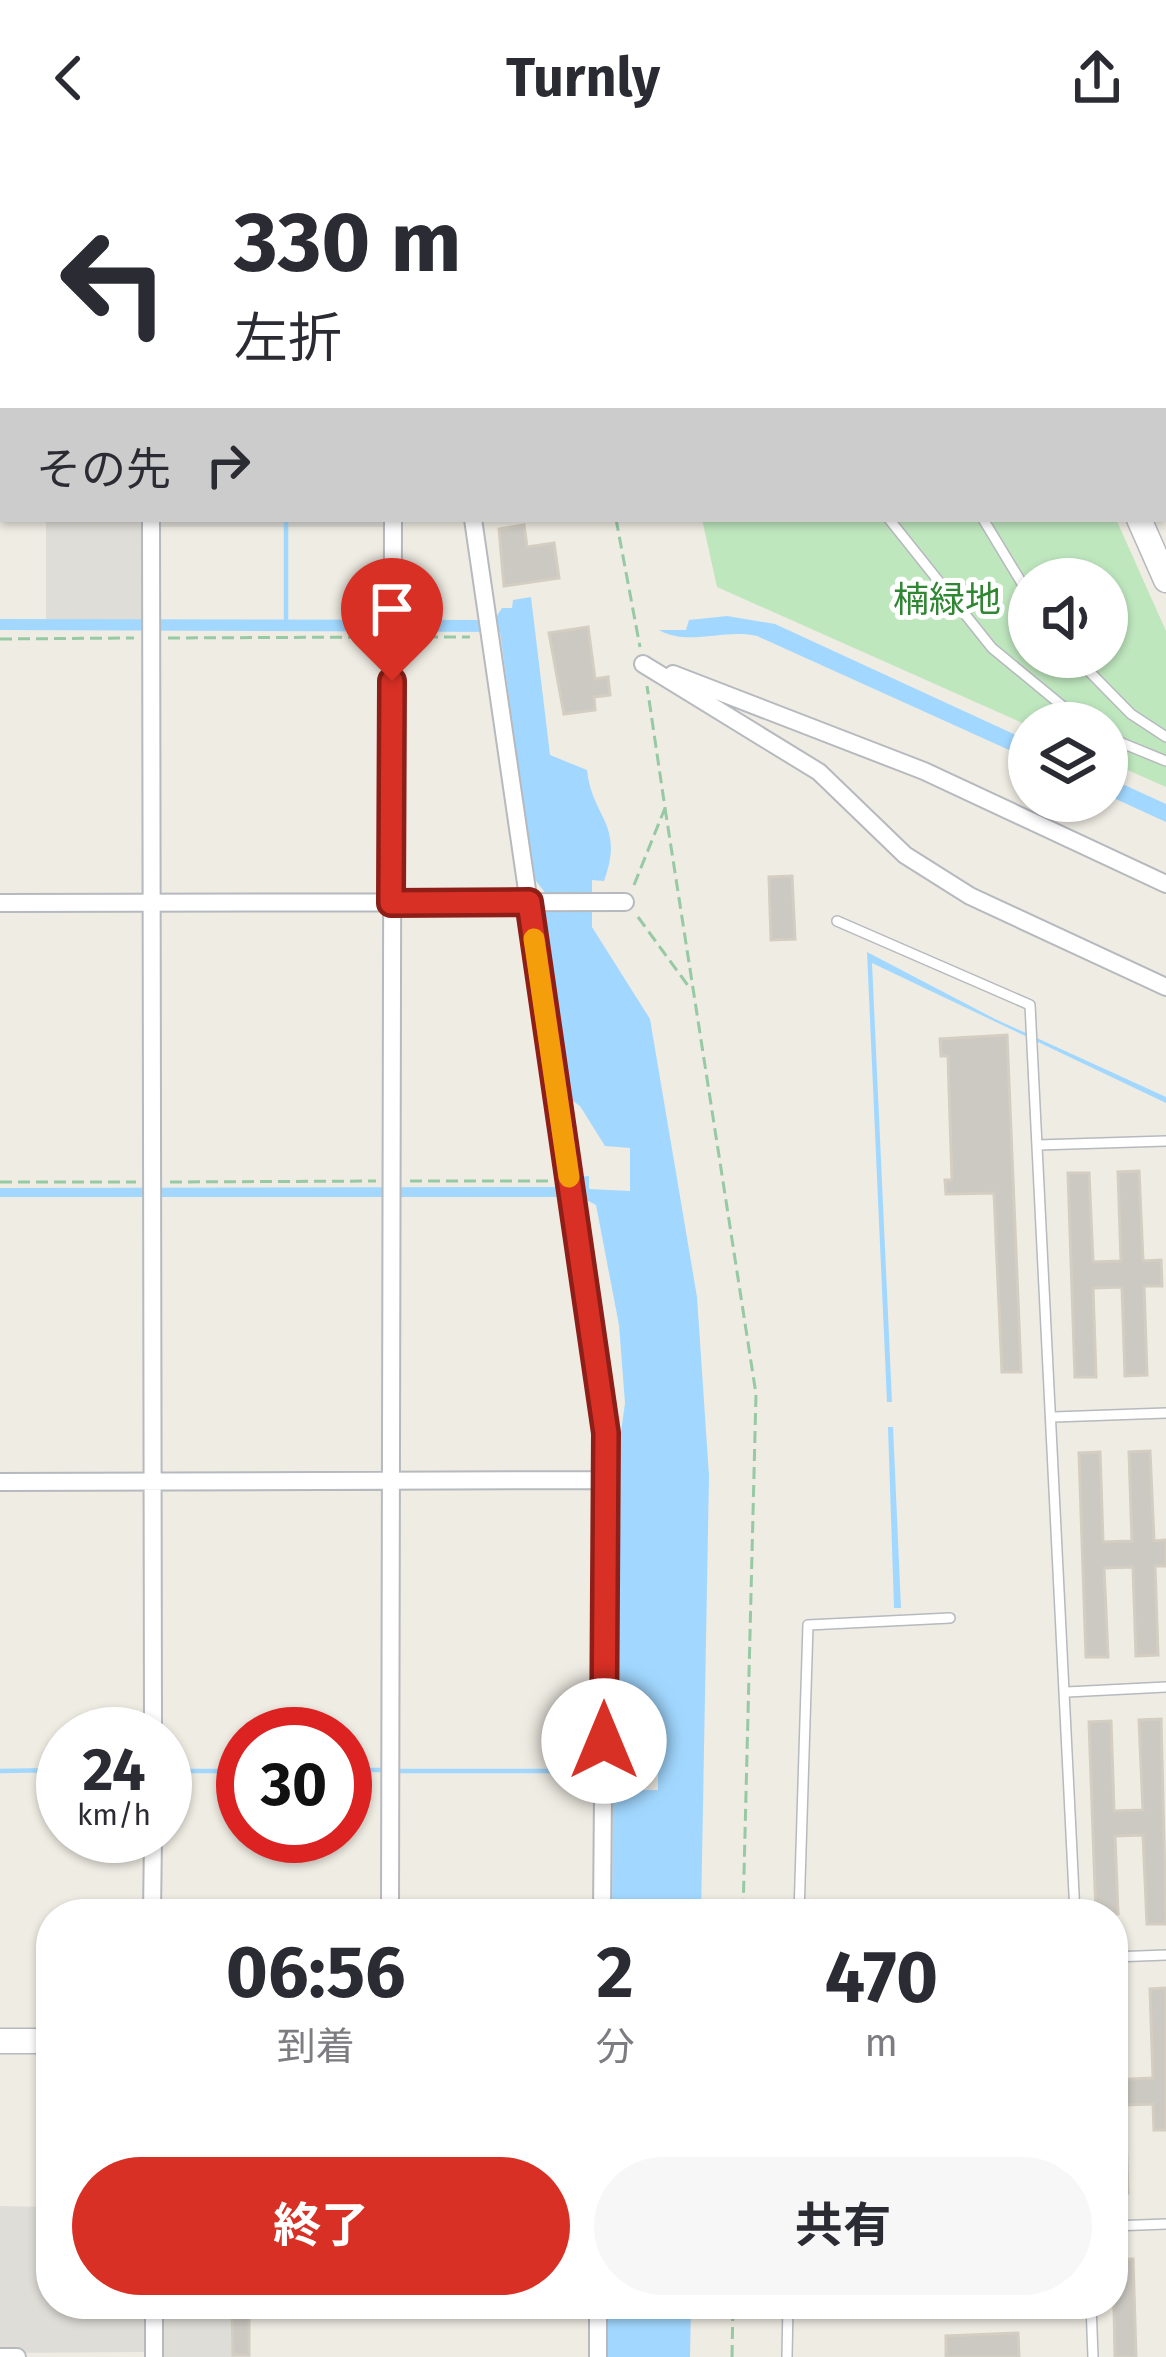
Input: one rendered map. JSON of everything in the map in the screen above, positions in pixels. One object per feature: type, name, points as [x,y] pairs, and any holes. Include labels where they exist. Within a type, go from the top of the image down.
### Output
[{"type":"street","points":[[151,522],[153,1707]]},
{"type":"street","points":[[390,1899],[393,522]]},
{"type":"street","points":[[473,522],[534,903],[606,1433],[602,1899]]},
{"type":"street","points":[[1140,522],[1166,580]]},
{"type":"street","points":[[644,664],[924,771],[1166,884]]},
{"type":"street","points":[[644,664],[819,772],[905,855],[970,896],[1166,987]]},
{"type":"street","points":[[0,903],[617,902]]},
{"type":"street","points":[[0,1482],[606,1480]]},
{"type":"street","points":[[152,1899],[153,1863]]},
{"type":"street","points":[[0,2041],[36,2041]]},
{"type":"street","points":[[154,2319],[154,2357]]},
{"type":"street","points":[[598,2319],[598,2357]]},
{"type":"street","points":[[0,2357],[17,2357]]},
{"type":"lane","points":[[892,522],[992,648],[1058,702]]},
{"type":"lane","points":[[985,522],[1008,560]]},
{"type":"lane","points":[[1096,678],[1131,714],[1166,737]]},
{"type":"lane","points":[[1128,745],[1166,760]]},
{"type":"lane","points":[[837,921],[1030,1005],[1074,1899]]},
{"type":"lane","points":[[1038,1145],[1166,1141]]},
{"type":"lane","points":[[1054,1417],[1166,1413]]},
{"type":"lane","points":[[799,1899],[808,1625],[950,1618]]},
{"type":"lane","points":[[1067,1692],[1166,1688]]},
{"type":"lane","points":[[1128,1957],[1166,1955]]},
{"type":"lane","points":[[1128,2225],[1166,2224]]},
{"type":"lane","points":[[787,2357],[788,2319]]},
{"type":"lane","points":[[1092,2319],[1094,2357]]},
{"type":"path","points":[[617,522],[644,664],[756,1394],[743,1899]]},
{"type":"path","points":[[0,639],[150,630],[489,629]]},
{"type":"path","points":[[665,808],[617,902],[691,991]]},
{"type":"path","points":[[0,1182],[152,1189],[571,1188]]},
{"type":"path","points":[[732,2357],[733,2319]]},
{"type":"shaded area","points":[[46,522],[145,522],[146,621],[46,619]]},
{"type":"shaded area","points":[[159,522],[387,522],[387,527],[159,527]]},
{"type":"shaded area","points":[[0,2206],[36,2207],[36,2319],[147,2319],[147,2352],[0,2353]]},
{"type":"shaded area","points":[[162,2319],[250,2319],[250,2357],[164,2357]]},
{"type":"green space","name":"楠緑地","points":[[703,522],[1117,522],[1166,631],[1166,787],[1128,770],[1128,702],[1008,702],[1008,717],[717,587]]},
{"type":"water","points":[[531,597],[550,755],[587,770],[609,833],[610,862],[604,881],[592,880],[592,927],[650,1019],[697,1297],[709,1476],[701,1899],[612,1899],[613,1790],[658,1790],[658,1744],[615,1745],[621,1728],[615,1705],[614,1483],[625,1403],[619,1325],[596,1205],[581,1197],[0,1197],[0,1188],[579,1187],[579,1177],[589,1176],[589,1189],[630,1191],[630,1148],[605,1146],[580,1106],[566,1096],[541,923],[546,918],[546,894],[533,877],[500,632],[0,630],[0,619],[494,620],[502,608],[512,608],[513,600]]},
{"type":"water","points":[[727,616],[775,624],[1008,731],[1008,750],[757,636],[682,637],[659,630],[686,630],[689,620]]},
{"type":"water","points":[[1128,787],[1166,804],[1166,822],[1128,805]]},
{"type":"water","points":[[867,952],[995,1019],[1166,1097],[1166,1103],[872,963],[892,1402],[887,1402]]},
{"type":"water","points":[[888,1427],[893,1427],[901,1608],[894,1608]]},
{"type":"water","points":[[607,2319],[691,2319],[690,2357],[608,2357]]},
{"type":"building","points":[[524,525],[527,547],[554,543],[559,578],[504,586],[499,529]]},
{"type":"building","points":[[588,627],[595,679],[608,677],[610,695],[594,697],[595,710],[564,714],[549,633]]},
{"type":"building","points":[[792,876],[795,939],[771,940],[769,877]]},
{"type":"building","points":[[1007,1035],[1021,1372],[1002,1372],[994,1193],[946,1194],[945,1180],[952,1180],[948,1056],[941,1056],[940,1039]]},
{"type":"building","points":[[1139,1171],[1143,1261],[1161,1260],[1162,1286],[1144,1286],[1147,1375],[1125,1376],[1122,1287],[1093,1288],[1096,1377],[1075,1377],[1068,1173],[1089,1173],[1093,1262],[1121,1261],[1118,1172]]},
{"type":"building","points":[[1150,1451],[1154,1541],[1166,1540],[1166,1566],[1155,1566],[1158,1655],[1136,1656],[1133,1567],[1104,1568],[1108,1657],[1086,1657],[1079,1453],[1100,1452],[1103,1542],[1132,1541],[1129,1452]]},
{"type":"building","points":[[1161,1719],[1166,1924],[1147,1924],[1143,1835],[1115,1836],[1117,1899],[1095,1899],[1089,1722],[1111,1721],[1114,1811],[1143,1810],[1139,1720]]},
{"type":"building","points":[[1166,1988],[1166,2130],[1154,2130],[1153,2104],[1128,2105],[1128,2079],[1153,2078],[1150,1989]]},
{"type":"building","points":[[1128,2259],[1133,2259],[1136,2357],[1115,2357],[1114,2319],[1128,2319]]},
{"type":"building","points":[[232,2319],[249,2319],[249,2355],[233,2355]]},
{"type":"building","points":[[1018,2333],[1019,2357],[946,2357],[946,2336]]},
{"type":"waterway","points":[[286,522],[286,626]]},
{"type":"waterway","points":[[0,1771],[36,1770]]},
{"type":"waterway","points":[[372,1770],[381,1770]]},
{"type":"waterway","points":[[192,1771],[216,1771]]},
{"type":"waterway","points":[[396,1771],[592,1771]]},
{"type":"slow traffic","points":[[534,939],[569,1177]]},
{"type":"route","points":[[392,681],[391,903],[529,902],[606,1433],[604,1741]]}]
